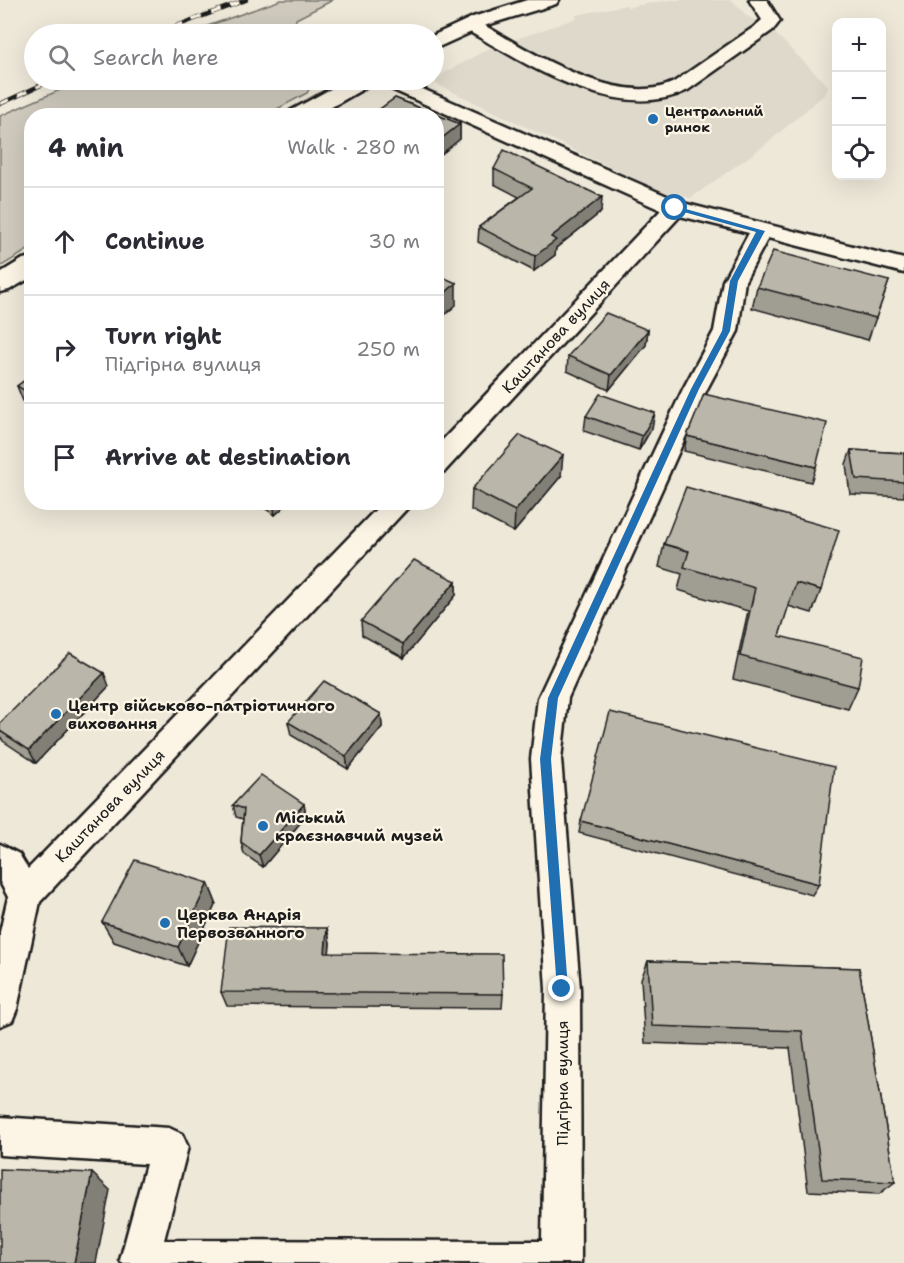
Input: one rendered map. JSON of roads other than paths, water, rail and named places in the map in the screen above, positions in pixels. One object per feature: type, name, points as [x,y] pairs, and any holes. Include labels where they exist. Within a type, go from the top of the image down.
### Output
[{"type":"main road","points":[[444,38],[471,25],[549,0]]},
{"type":"main road","points":[[312,108],[344,90]]},
{"type":"main road","points":[[0,284],[24,270]]},
{"type":"street","points":[[471,25],[513,50],[581,81],[624,94],[648,96],[666,93],[688,81],[741,42],[767,27],[771,21],[770,16],[758,0]]},
{"type":"street","points":[[410,90],[675,208],[904,266]]},
{"type":"street","name":"Каштанова вулиця","points":[[444,455],[675,208]]},
{"type":"street","name":"Підгірна вулиця","points":[[561,1262],[562,989],[546,759],[553,698],[695,389],[726,331],[734,281],[761,231]]},
{"type":"street","name":"Каштанова вулиця","points":[[25,895],[392,510]]},
{"type":"street","points":[[0,1009],[25,895],[3,865]]},
{"type":"street","points":[[0,1136],[169,1147],[140,1260],[561,1262]]},
{"type":"railway","points":[[182,24],[246,0]]},
{"type":"railway","points":[[0,104],[30,90]]},
{"type":"place","name":"Центральний ринок","points":[[653,119]]},
{"type":"place","name":"Центр військово-патріотичного виховання","points":[[56,714]]},
{"type":"place","name":"Міський краєзнавчий музей","points":[[263,826]]},
{"type":"place","name":"Церква Андрія Первозванного","points":[[165,923]]}]
